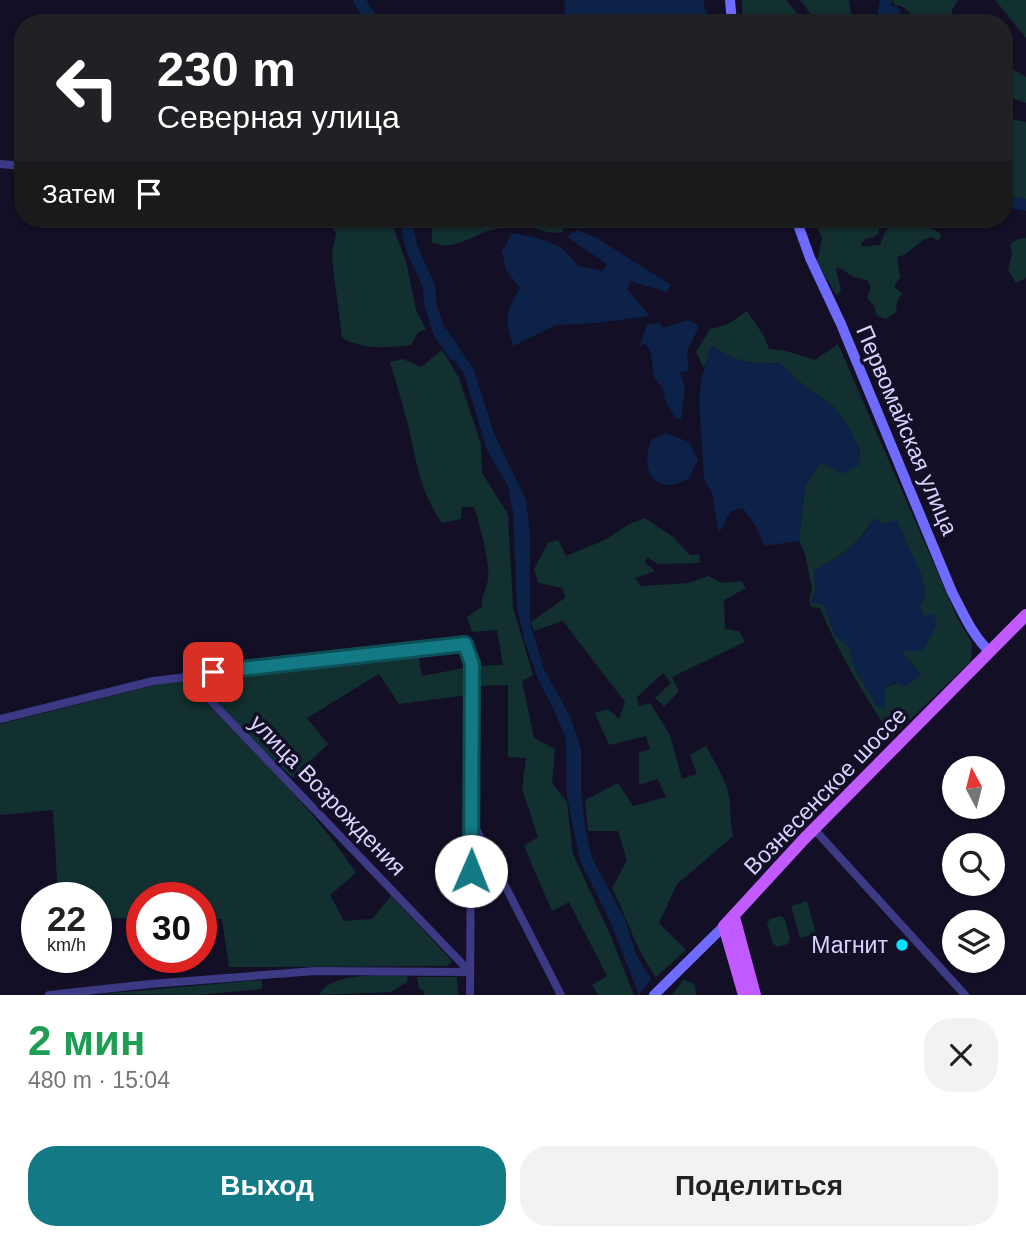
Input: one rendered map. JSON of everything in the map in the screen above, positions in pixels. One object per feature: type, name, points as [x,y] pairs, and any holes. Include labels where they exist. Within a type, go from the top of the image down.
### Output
[{"type":"main road","name":"Вознесенское шоссе","points":[[729,921],[814,829],[1026,615]]},
{"type":"main road","points":[[729,921],[744,995]]},
{"type":"main road","points":[[729,921],[755,995]]},
{"type":"street","name":"Первомайская улица","points":[[799,228],[953,594],[978,639],[990,652]]},
{"type":"street","points":[[0,719],[153,681],[465,644],[472,664],[470,995]]},
{"type":"street","name":"улица Возрождения","points":[[186,676],[470,972]]},
{"type":"street","points":[[472,821],[561,995]]},
{"type":"street","points":[[814,829],[965,995]]},
{"type":"street","name":"Вознесенское шоссе","points":[[654,995],[729,921]]},
{"type":"street","points":[[49,995],[314,971],[470,972]]},
{"type":"green space","points":[[742,0],[786,0],[798,14],[743,14]]},
{"type":"green space","points":[[800,0],[849,0],[851,14],[811,14]]},
{"type":"green space","points":[[893,0],[958,0],[952,14],[912,14],[894,5]]},
{"type":"green space","points":[[995,0],[1026,0],[1026,38],[1013,22],[1013,14],[1006,14]]},
{"type":"green space","points":[[1013,69],[1026,77],[1026,103],[1013,99]]},
{"type":"green space","points":[[1013,120],[1026,122],[1026,201],[1013,197]]},
{"type":"green space","points":[[333,228],[393,228],[406,261],[416,310],[426,329],[418,332],[411,345],[376,347],[359,345],[342,338],[332,252],[336,234]]},
{"type":"green space","points":[[431,228],[502,228],[454,244],[439,245],[432,242]]},
{"type":"green space","points":[[533,228],[564,228],[563,232],[552,233]]},
{"type":"green space","points":[[818,228],[878,228],[879,233],[865,239],[862,247],[880,245],[888,228],[930,228],[940,233],[941,237],[938,241],[932,237],[922,241],[897,257],[900,277],[894,287],[902,293],[897,301],[896,312],[886,319],[877,316],[874,306],[867,298],[871,288],[867,280],[854,277],[838,267],[836,269],[841,291],[836,295],[817,262],[822,238]]},
{"type":"green space","points":[[1026,238],[1026,278],[1016,283],[1008,270],[1012,254],[1010,244]]},
{"type":"green space","points":[[747,311],[764,336],[769,349],[783,350],[815,360],[838,344],[958,619],[972,643],[971,661],[892,737],[835,642],[820,608],[811,607],[809,600],[812,588],[805,554],[799,541],[805,486],[821,463],[835,408],[793,377],[780,363],[744,361],[712,346],[704,368],[696,352],[710,329],[728,324]],"holes":[[[874,520],[883,524],[924,616],[937,624],[930,636],[900,650],[921,675],[885,687],[876,705],[855,669],[848,645],[836,637],[823,603],[811,603],[815,592],[815,570],[849,548]]]},
{"type":"green space","points":[[442,350],[459,378],[481,444],[482,473],[508,514],[513,608],[533,675],[522,681],[534,738],[555,749],[552,783],[567,802],[573,854],[634,995],[598,995],[592,985],[607,976],[569,902],[552,911],[524,846],[538,837],[522,788],[526,758],[508,757],[508,685],[477,686],[477,666],[503,665],[497,630],[472,632],[467,617],[482,607],[488,580],[479,522],[474,507],[462,507],[461,519],[442,523],[434,511],[420,475],[390,362],[403,359],[421,367]]},
{"type":"green space","points":[[645,518],[673,537],[690,555],[699,555],[700,563],[658,564],[647,557],[645,563],[655,571],[635,578],[641,586],[688,583],[708,576],[722,583],[741,581],[746,588],[724,600],[725,629],[739,631],[745,642],[672,677],[679,691],[664,706],[655,698],[671,683],[663,673],[637,697],[639,706],[650,703],[670,735],[682,779],[697,774],[690,755],[706,746],[727,790],[733,836],[677,884],[659,923],[686,950],[656,977],[637,945],[612,888],[627,860],[618,831],[588,831],[585,800],[618,783],[633,806],[666,797],[658,779],[639,785],[639,753],[650,749],[646,736],[609,745],[595,713],[608,709],[619,719],[625,702],[563,621],[534,631],[531,622],[565,598],[563,588],[538,583],[534,569],[548,543],[558,540],[566,556],[607,539],[629,524]]},
{"type":"green space","points":[[418,652],[422,676],[469,667],[469,695],[399,704],[379,674],[307,718],[328,744],[293,778],[263,751],[197,680],[199,678]]},
{"type":"green space","points":[[186,681],[319,823],[356,873],[330,895],[344,921],[372,919],[391,896],[452,961],[447,966],[229,967],[222,919],[217,919],[217,882],[126,882],[126,918],[112,918],[112,882],[57,882],[53,810],[0,815],[0,724],[155,685]]},
{"type":"green space","points":[[807,901],[816,934],[800,938],[791,906]]},
{"type":"green space","points":[[780,916],[785,919],[790,939],[788,944],[778,947],[773,944],[767,924],[770,919]]},
{"type":"green space","points":[[408,976],[407,982],[391,992],[319,995],[325,987],[346,978]]},
{"type":"green space","points":[[417,977],[457,977],[458,995],[424,995],[423,990],[419,989]]},
{"type":"green space","points":[[684,979],[695,985],[696,995],[672,995]]},
{"type":"green space","points":[[262,980],[262,989],[197,995],[100,994]]},
{"type":"water","points":[[565,0],[703,0],[707,14],[564,14]]},
{"type":"water","points":[[577,230],[595,237],[671,285],[666,292],[631,281],[627,289],[650,316],[556,325],[513,346],[508,316],[520,288],[506,270],[502,252],[512,233],[549,242],[564,251],[578,266],[603,271],[607,264],[567,237]]},
{"type":"water","points":[[688,320],[699,326],[687,352],[689,371],[680,372],[685,388],[681,419],[675,418],[665,400],[663,388],[654,377],[651,354],[646,344],[640,345],[647,325],[659,323],[664,328]]},
{"type":"water","points":[[446,328],[474,370],[495,436],[526,500],[530,533],[530,623],[544,669],[571,718],[581,749],[581,791],[592,858],[625,919],[637,956],[651,979],[639,995],[610,921],[580,861],[567,797],[566,739],[538,679],[525,642],[517,607],[513,512],[508,486],[487,450],[464,374],[445,347]]},
{"type":"water","points":[[711,346],[744,361],[780,363],[793,377],[835,408],[860,449],[859,465],[842,474],[821,463],[805,486],[799,541],[764,546],[757,528],[743,508],[731,511],[719,533],[712,493],[704,479],[699,400],[702,376]]},
{"type":"water","points":[[666,433],[689,442],[698,460],[688,479],[669,485],[654,479],[647,461],[651,440]]},
{"type":"water","points":[[876,518],[883,524],[897,520],[923,578],[926,596],[920,606],[925,616],[933,614],[937,624],[923,651],[901,651],[921,675],[904,687],[896,682],[885,687],[886,710],[876,705],[855,669],[848,646],[836,637],[823,604],[811,603],[815,592],[814,570],[849,549]]},
{"type":"waterway","points":[[359,0],[368,14]]},
{"type":"waterway","points":[[886,0],[884,12],[895,14]]},
{"type":"waterway","points":[[1013,203],[1026,205]]},
{"type":"waterway","points":[[407,228],[412,249],[429,286],[430,304],[440,334],[455,355]]},
{"type":"place","name":"Магнит","points":[[902,945]]},
{"type":"route","points":[[213,672],[465,644],[472,664],[471,871]]}]
